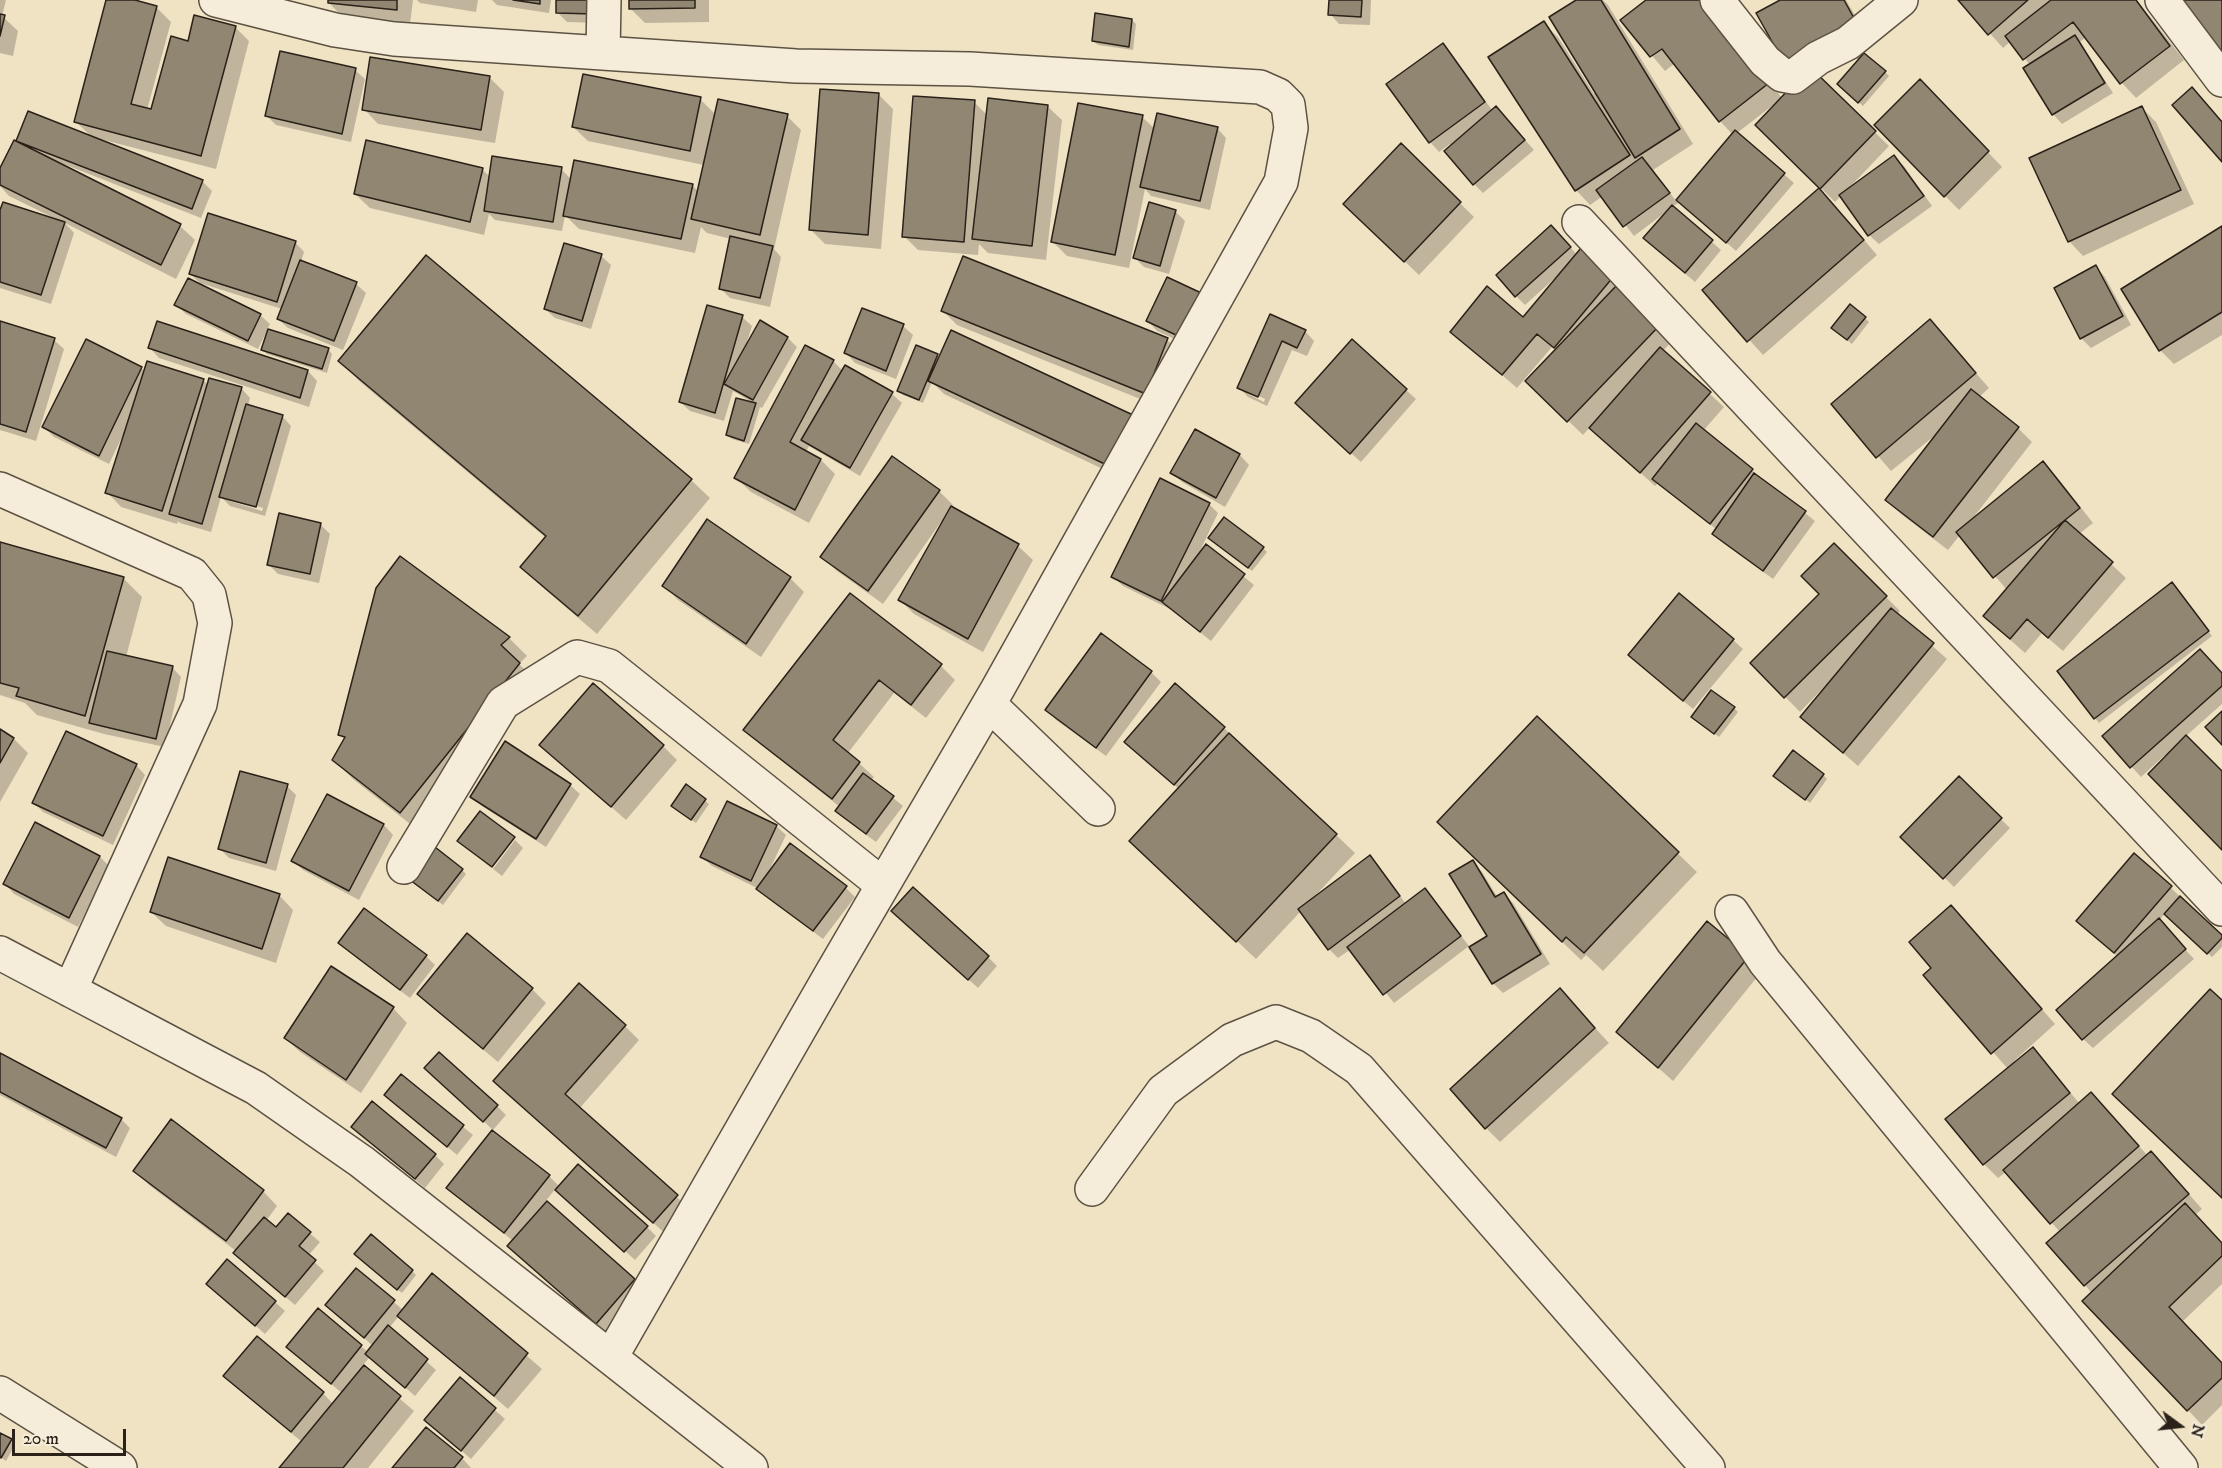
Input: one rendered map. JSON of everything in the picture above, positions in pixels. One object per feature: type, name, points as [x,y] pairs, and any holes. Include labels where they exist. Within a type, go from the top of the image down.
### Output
[{"type":"street","points":[[216,0],[335,30],[394,39],[796,66],[970,69],[1260,87],[1278,95],[1288,105],[1291,128],[1281,182],[989,704],[610,1357]]},
{"type":"street","points":[[603,53],[604,0]]},
{"type":"street","points":[[1718,0],[1765,61],[1782,75],[1793,77],[1818,58],[1848,43],[1901,0]]},
{"type":"street","points":[[2162,0],[2222,80]]},
{"type":"street","points":[[1579,222],[2222,909]]},
{"type":"street","points":[[0,489],[192,574],[208,595],[215,623],[200,704],[70,990]]},
{"type":"street","points":[[404,867],[502,703],[577,657],[609,666],[883,885]]},
{"type":"street","points":[[989,704],[1098,809]]},
{"type":"street","points":[[1732,912],[1765,962],[2181,1468]]},
{"type":"street","points":[[0,953],[256,1088],[362,1162],[751,1468]]},
{"type":"street","points":[[1092,1189],[1163,1091],[1232,1040],[1276,1022],[1311,1036],[1359,1069],[1708,1468]]},
{"type":"street","points":[[0,1393],[120,1468]]},
{"type":"building","points":[[106,0],[135,0],[157,6],[131,104],[151,109],[171,36],[188,41],[194,15],[236,26],[201,156],[74,122]]},
{"type":"building","points":[[328,0],[397,0],[397,10],[328,3]]},
{"type":"building","points":[[513,0],[540,0],[540,4]]},
{"type":"building","points":[[556,0],[594,0],[594,14],[556,13]]},
{"type":"building","points":[[629,0],[695,0],[695,8],[629,9]]},
{"type":"building","points":[[1329,0],[1362,0],[1361,17],[1328,15]]},
{"type":"building","points":[[1576,0],[1601,0],[1680,129],[1635,158],[1549,17]]},
{"type":"building","points":[[1646,0],[1704,0],[1769,83],[1719,122],[1662,49],[1650,57],[1620,20]]},
{"type":"building","points":[[1780,0],[1844,0],[1861,31],[1789,72],[1756,13]]},
{"type":"building","points":[[1958,0],[2028,0],[1988,35]]},
{"type":"building","points":[[2051,0],[2136,0],[2170,46],[2120,84],[2073,22],[2023,60],[2005,36]]},
{"type":"building","points":[[2175,0],[2222,0],[2222,55]]},
{"type":"building","points":[[1095,13],[1132,19],[1129,47],[1092,41]]},
{"type":"building","points":[[0,14],[5,15],[0,36]]},
{"type":"building","points":[[1544,21],[1630,155],[1575,191],[1488,57]]},
{"type":"building","points":[[2075,35],[2105,83],[2052,115],[2023,68]]},
{"type":"building","points":[[1443,43],[1485,102],[1429,143],[1386,84]]},
{"type":"building","points":[[280,51],[356,68],[342,134],[265,116]]},
{"type":"building","points":[[1864,53],[1886,71],[1858,103],[1837,84]]},
{"type":"building","points":[[370,57],[490,76],[481,130],[362,110]]},
{"type":"building","points":[[1810,67],[1876,131],[1820,189],[1755,125]]},
{"type":"building","points":[[583,74],[701,97],[690,151],[572,127]]},
{"type":"building","points":[[1920,79],[1989,151],[1944,197],[1874,125]]},
{"type":"building","points":[[2192,87],[2222,122],[2222,162],[2172,105]]},
{"type":"building","points":[[820,89],[879,93],[868,235],[809,230]]},
{"type":"building","points":[[913,96],[975,100],[964,242],[902,237]]},
{"type":"building","points":[[988,98],[1048,105],[1032,246],[972,239]]},
{"type":"building","points":[[718,99],[788,114],[760,235],[691,219]]},
{"type":"building","points":[[1078,103],[1143,115],[1115,255],[1051,242]]},
{"type":"building","points":[[1496,106],[1525,140],[1473,185],[1444,151]]},
{"type":"building","points":[[2142,106],[2181,190],[2068,242],[2029,158]]},
{"type":"building","points":[[28,111],[203,180],[192,209],[16,141]]},
{"type":"building","points":[[1157,113],[1218,127],[1200,201],[1140,187]]},
{"type":"building","points":[[1735,130],[1785,173],[1726,243],[1676,200]]},
{"type":"building","points":[[14,140],[181,224],[161,265],[0,185],[0,168]]},
{"type":"building","points":[[366,140],[483,168],[470,222],[354,194]]},
{"type":"building","points":[[1401,143],[1461,202],[1404,262],[1343,204]]},
{"type":"building","points":[[1894,155],[1924,196],[1868,236],[1839,195]]},
{"type":"building","points":[[492,156],[562,167],[553,222],[484,211]]},
{"type":"building","points":[[1642,157],[1670,193],[1623,227],[1596,190]]},
{"type":"building","points":[[574,160],[693,184],[681,239],[563,216]]},
{"type":"building","points":[[1819,188],[1864,240],[1747,342],[1702,290]]},
{"type":"building","points":[[3,202],[65,222],[41,295],[0,282],[0,210]]},
{"type":"building","points":[[1149,202],[1176,210],[1160,266],[1133,258]]},
{"type":"building","points":[[1672,205],[1713,240],[1685,273],[1643,238]]},
{"type":"building","points":[[208,213],[296,241],[277,302],[189,274]]},
{"type":"building","points":[[1551,225],[1571,247],[1515,297],[1496,275]]},
{"type":"building","points":[[2222,226],[2222,312],[2159,351],[2121,289]]},
{"type":"building","points":[[730,236],[773,246],[760,298],[719,289]]},
{"type":"building","points":[[564,243],[602,254],[582,321],[544,309]]},
{"type":"building","points":[[1581,248],[1614,276],[1554,348],[1537,334],[1502,375],[1450,332],[1487,286],[1523,317]]},
{"type":"building","points":[[426,255],[692,479],[578,616],[520,567],[546,536],[338,361]]},
{"type":"building","points":[[963,256],[1168,338],[1146,394],[941,311]]},
{"type":"building","points":[[300,260],[357,282],[334,341],[277,319]]},
{"type":"building","points":[[2096,265],[2123,316],[2080,339],[2054,288]]},
{"type":"building","points":[[1167,277],[1212,298],[1191,342],[1146,321]]},
{"type":"building","points":[[188,278],[261,314],[248,341],[174,305]]},
{"type":"building","points":[[1618,284],[1660,325],[1567,422],[1525,381]]},
{"type":"building","points":[[1850,304],[1866,317],[1847,340],[1831,328]]},
{"type":"building","points":[[707,305],[743,315],[715,413],[679,402]]},
{"type":"building","points":[[862,308],[904,324],[886,371],[844,353]]},
{"type":"building","points":[[1270,314],[1306,330],[1297,348],[1282,341],[1258,397],[1237,388]]},
{"type":"building","points":[[1930,319],[1976,373],[1876,458],[1831,404]]},
{"type":"building","points":[[760,320],[788,337],[753,400],[724,384]]},
{"type":"building","points":[[0,321],[55,338],[26,432],[0,424]]},
{"type":"building","points":[[157,321],[308,370],[300,398],[148,348]]},
{"type":"building","points":[[268,329],[329,348],[322,369],[261,350]]},
{"type":"building","points":[[951,330],[1133,415],[1109,466],[928,381]]},
{"type":"building","points":[[86,339],[142,367],[99,456],[42,427]]},
{"type":"building","points":[[1352,339],[1407,389],[1350,454],[1295,403]]},
{"type":"building","points":[[805,345],[834,360],[790,442],[821,459],[795,510],[734,478]]},
{"type":"building","points":[[916,345],[938,354],[919,400],[897,391]]},
{"type":"building","points":[[1660,347],[1711,392],[1640,473],[1589,428]]},
{"type":"building","points":[[147,361],[204,379],[162,511],[105,493]]},
{"type":"building","points":[[845,365],[893,392],[850,468],[801,440]]},
{"type":"building","points":[[209,378],[242,387],[202,524],[169,514]]},
{"type":"building","points":[[1971,389],[2019,427],[1933,537],[1885,500]]},
{"type":"building","points":[[736,398],[756,403],[744,441],[726,435]]},
{"type":"building","points":[[246,404],[283,415],[256,507],[219,497]]},
{"type":"building","points":[[1696,423],[1753,469],[1710,524],[1652,479]]},
{"type":"building","points":[[1195,429],[1240,454],[1216,498],[1170,473]]},
{"type":"building","points":[[892,456],[940,490],[868,591],[820,557]]},
{"type":"building","points":[[2043,461],[2080,508],[1993,578],[1956,532]]},
{"type":"building","points":[[1754,473],[1806,511],[1763,571],[1712,534]]},
{"type":"building","points":[[1160,478],[1210,503],[1161,601],[1111,577]]},
{"type":"building","points":[[951,506],[1019,544],[968,639],[898,600]]},
{"type":"building","points":[[279,513],[321,523],[310,574],[267,565]]},
{"type":"building","points":[[1224,517],[1264,547],[1248,568],[1208,538]]},
{"type":"building","points":[[707,519],[791,577],[746,644],[662,586]]},
{"type":"building","points":[[2065,520],[2113,562],[2048,638],[2027,619],[2010,639],[1983,616]]},
{"type":"building","points":[[0,542],[124,577],[85,716],[16,696],[19,688],[0,683]]},
{"type":"building","points":[[1834,543],[1887,596],[1784,698],[1750,663],[1819,594],[1801,576]]},
{"type":"building","points":[[1206,544],[1245,574],[1200,632],[1162,602]]},
{"type":"building","points":[[400,556],[510,637],[501,645],[520,663],[400,813],[332,760],[345,737],[338,735],[376,588]]},
{"type":"building","points":[[2172,582],[2209,631],[2094,719],[2057,671]]},
{"type":"building","points":[[850,593],[942,664],[911,705],[879,680],[833,740],[860,762],[832,799],[743,730]]},
{"type":"building","points":[[1679,593],[1734,639],[1683,701],[1628,655]]},
{"type":"building","points":[[1891,608],[1934,643],[1843,753],[1800,717]]},
{"type":"building","points":[[1101,633],[1152,671],[1096,748],[1045,710]]},
{"type":"building","points":[[2200,649],[2222,673],[2222,686],[2130,768],[2102,736]]},
{"type":"building","points":[[107,651],[173,666],[156,739],[89,723]]},
{"type":"building","points":[[593,683],[664,745],[611,807],[539,745]]},
{"type":"building","points":[[1175,683],[1225,727],[1174,785],[1124,742]]},
{"type":"building","points":[[1711,690],[1735,707],[1714,734],[1691,717]]},
{"type":"building","points":[[2222,711],[2222,745],[2205,727]]},
{"type":"building","points":[[1537,716],[1679,852],[1584,953],[1566,937],[1562,942],[1437,822]]},
{"type":"building","points":[[0,729],[14,738],[0,763]]},
{"type":"building","points":[[66,731],[137,764],[103,836],[32,803]]},
{"type":"building","points":[[1229,733],[1337,834],[1236,942],[1129,841]]},
{"type":"building","points":[[2186,735],[2222,771],[2222,850],[2148,774]]},
{"type":"building","points":[[505,741],[571,784],[536,839],[470,797]]},
{"type":"building","points":[[1793,750],[1824,774],[1805,800],[1773,776]]},
{"type":"building","points":[[240,771],[288,784],[266,863],[218,849]]},
{"type":"building","points":[[863,773],[894,796],[866,834],[835,811]]},
{"type":"building","points":[[1959,776],[2002,818],[1943,879],[1900,837]]},
{"type":"building","points":[[686,784],[706,799],[691,820],[671,806]]},
{"type":"building","points":[[327,794],[384,824],[349,891],[291,861]]},
{"type":"building","points":[[727,801],[777,825],[751,881],[700,857]]},
{"type":"building","points":[[480,811],[515,837],[492,867],[457,841]]},
{"type":"building","points":[[35,822],[100,856],[69,918],[3,884]]},
{"type":"building","points":[[790,843],[847,886],[813,931],[756,889]]},
{"type":"building","points":[[435,847],[463,869],[438,901],[410,880]]},
{"type":"building","points":[[2134,853],[2172,886],[2114,953],[2076,921]]},
{"type":"building","points":[[1370,855],[1400,896],[1328,950],[1298,909]]},
{"type":"building","points":[[168,857],[280,894],[262,949],[150,912]]},
{"type":"building","points":[[1473,860],[1495,897],[1504,892],[1541,954],[1492,984],[1469,947],[1487,936],[1449,874]]},
{"type":"building","points":[[913,887],[989,956],[968,980],[891,911]]},
{"type":"building","points":[[1425,888],[1461,936],[1383,995],[1347,947]]},
{"type":"building","points":[[2180,896],[2222,935],[2222,938],[2207,954],[2164,914]]},
{"type":"building","points":[[1951,905],[2042,1009],[1991,1054],[1923,975],[1931,968],[1909,942]]},
{"type":"building","points":[[364,908],[427,955],[400,990],[338,943]]},
{"type":"building","points":[[2159,918],[2186,949],[2082,1040],[2056,1010]]},
{"type":"building","points":[[1707,921],[1749,956],[1658,1068],[1616,1032]]},
{"type":"building","points":[[467,933],[533,988],[483,1049],[417,994]]},
{"type":"building","points":[[331,966],[394,1007],[346,1080],[284,1038]]},
{"type":"building","points":[[579,983],[626,1025],[565,1094],[678,1195],[653,1223],[493,1081]]},
{"type":"building","points":[[1560,988],[1595,1028],[1485,1129],[1450,1089]]},
{"type":"building","points":[[2210,989],[2222,1000],[2222,1198],[2112,1094]]},
{"type":"building","points":[[2033,1047],[2070,1093],[1983,1165],[1945,1119]]},
{"type":"building","points":[[439,1052],[498,1105],[483,1122],[424,1068]]},
{"type":"building","points":[[0,1053],[122,1118],[106,1148],[0,1092]]},
{"type":"building","points":[[401,1074],[464,1125],[447,1147],[384,1095]]},
{"type":"building","points":[[2091,1092],[2139,1146],[2050,1224],[2003,1170]]},
{"type":"building","points":[[372,1101],[436,1154],[415,1179],[351,1127]]},
{"type":"building","points":[[171,1119],[264,1190],[226,1241],[133,1171]]},
{"type":"building","points":[[492,1130],[550,1175],[504,1233],[446,1188]]},
{"type":"building","points":[[2151,1151],[2189,1194],[2084,1286],[2046,1243]]},
{"type":"building","points":[[578,1164],[648,1226],[624,1252],[555,1190]]},
{"type":"building","points":[[547,1201],[635,1279],[596,1324],[507,1246]]},
{"type":"building","points":[[2185,1203],[2222,1243],[2222,1256],[2169,1307],[2222,1363],[2222,1378],[2187,1411],[2082,1301]]},
{"type":"building","points":[[288,1213],[311,1232],[299,1246],[316,1260],[285,1297],[233,1253],[264,1217],[276,1227]]},
{"type":"building","points":[[371,1234],[413,1270],[397,1290],[354,1254]]},
{"type":"building","points":[[227,1259],[276,1301],[255,1326],[206,1284]]},
{"type":"building","points":[[356,1268],[395,1300],[364,1338],[325,1305]]},
{"type":"building","points":[[432,1273],[528,1353],[494,1396],[397,1316]]},
{"type":"building","points":[[318,1308],[362,1345],[331,1384],[286,1347]]},
{"type":"building","points":[[388,1325],[428,1359],[405,1388],[365,1354]]},
{"type":"building","points":[[257,1336],[324,1392],[291,1432],[223,1376]]},
{"type":"building","points":[[364,1365],[401,1396],[343,1468],[279,1468]]},
{"type":"building","points":[[460,1377],[496,1408],[461,1451],[424,1420]]},
{"type":"building","points":[[426,1427],[463,1457],[454,1468],[392,1468]]},
{"type":"building","points":[[0,1433],[12,1439],[1,1458],[0,1457]]}]
